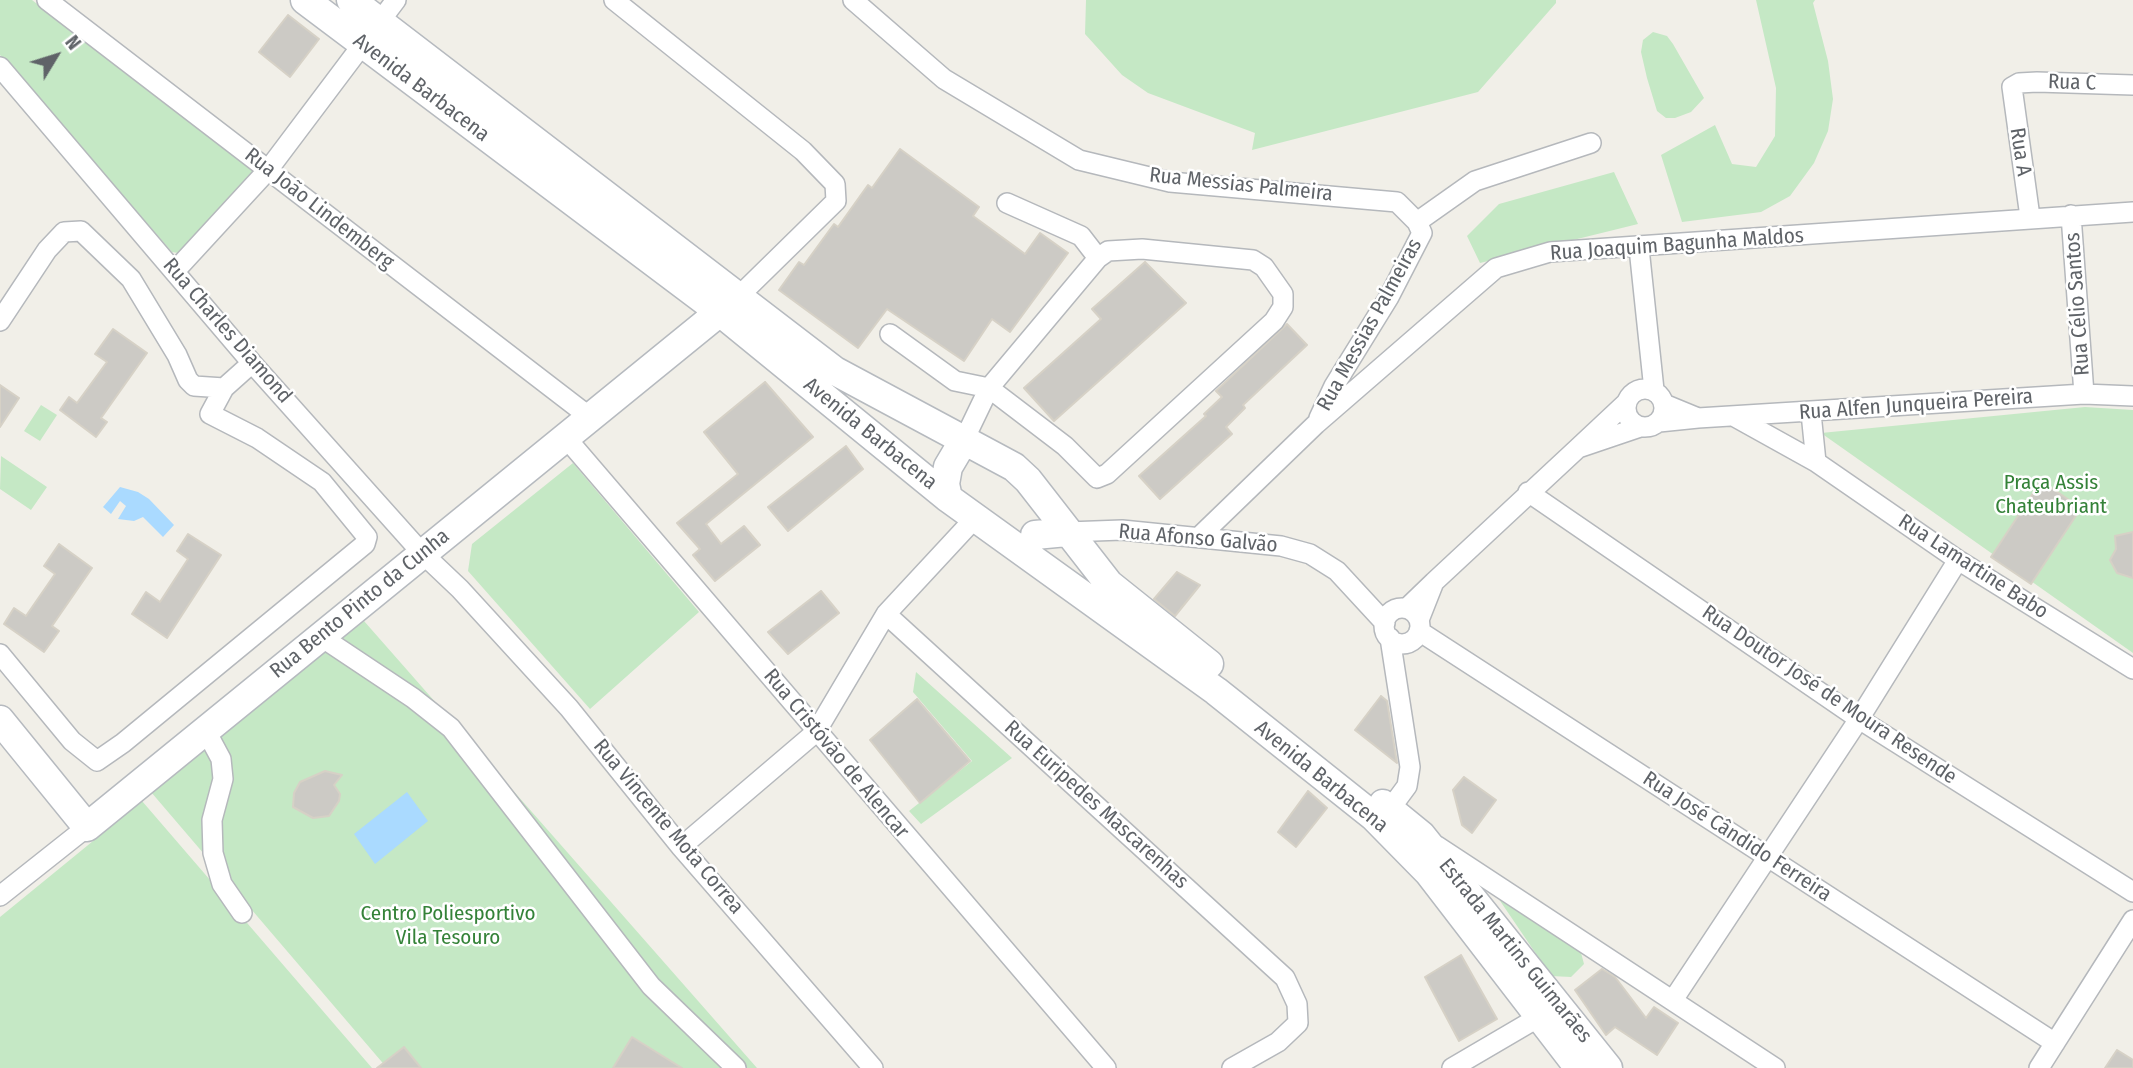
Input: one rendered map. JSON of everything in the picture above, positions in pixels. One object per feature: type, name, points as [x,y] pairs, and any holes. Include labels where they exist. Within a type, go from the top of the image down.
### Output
[{"type":"main road","name":"Avenida Barbacena","points":[[305,0],[371,34],[728,305],[948,498],[1216,691],[1373,816],[1429,873]]},
{"type":"main road","name":"Avenida Barbacena","points":[[351,0],[371,34]]},
{"type":"main road","name":"Avenida Barbacena","points":[[728,305],[835,371],[1014,467],[1028,480],[1052,527],[1109,584],[1421,835]]},
{"type":"main road","name":"Rua Bento Pinto da Cunha","points":[[87,827],[421,552],[567,439],[728,305]]},
{"type":"main road","points":[[948,498],[945,484],[948,467],[964,440]]},
{"type":"main road","points":[[985,524],[1013,537],[1052,527]]},
{"type":"main road","points":[[0,720],[87,827]]},
{"type":"main road","name":"Estrada Martins Guimarães","points":[[1421,835],[1608,1068]]},
{"type":"main road","name":"Estrada Martins Guimarães","points":[[1429,873],[1579,1068]]},
{"type":"street","name":"Rua João Lindemberg","points":[[47,0],[591,418]]},
{"type":"street","points":[[175,271],[268,170],[396,0]]},
{"type":"street","points":[[614,0],[803,151],[835,184],[836,201],[728,305]]},
{"type":"street","name":"Rua Messias Palmeira","points":[[853,0],[944,79],[1079,160],[1170,182],[1388,199]]},
{"type":"street","name":"Rua Charles Diamond","points":[[0,67],[252,363],[421,552],[460,589]]},
{"type":"street","name":"Rua C","points":[[2012,87],[2019,83],[2038,82],[2133,85]]},
{"type":"street","name":"Rua A","points":[[2012,87],[2030,217]]},
{"type":"street","points":[[1418,222],[1475,181],[1591,143]]},
{"type":"street","name":"Rua Messias Palmeiras","points":[[1316,424],[1340,376],[1389,297],[1422,233],[1418,222],[1397,201],[1388,199]]},
{"type":"street","points":[[1007,203],[1081,236],[1098,258]]},
{"type":"street","name":"Rua Joaquim Bagunha Maldos","points":[[1199,537],[1316,424],[1496,268],[1550,253],[2030,217],[2133,212]]},
{"type":"street","name":"Rua Célio Santos","points":[[2071,215],[2084,394]]},
{"type":"street","points":[[0,321],[47,250],[64,232],[81,231],[131,279],[177,355],[188,380],[194,386],[224,388]]},
{"type":"street","points":[[890,334],[955,381],[989,388],[1065,446],[1097,478],[1107,474],[1254,339],[1283,307],[1283,294],[1264,267],[1253,260],[1142,248],[1108,251],[1098,258],[989,388],[964,440]]},
{"type":"street","points":[[1639,248],[1654,411]]},
{"type":"street","points":[[0,654],[72,741],[97,761],[123,744],[365,544],[367,537],[322,482],[257,438],[210,414],[224,388],[252,363]]},
{"type":"street","points":[[1387,631],[1399,643],[1409,642],[1415,620],[1434,582],[1625,404],[1636,390],[1654,411]]},
{"type":"street","name":"Rua Alfen Junqueira Pereira","points":[[1654,411],[1698,418],[1735,417],[2084,394],[2133,396]]},
{"type":"street","points":[[1625,404],[1627,416],[1654,411]]},
{"type":"street","points":[[1578,448],[1654,411]]},
{"type":"street","points":[[1811,413],[1816,462]]},
{"type":"street","name":"Rua Lamartine Babo","points":[[1735,417],[1816,462],[1958,560],[2133,668]]},
{"type":"street","name":"Rua Cristóvão de Alencar","points":[[567,439],[1106,1068]]},
{"type":"street","name":"Rua Doutor José de Moura Resende","points":[[1528,492],[1859,719],[2133,892]]},
{"type":"street","points":[[681,847],[816,732],[886,614],[985,524]]},
{"type":"street","name":"Rua Afonso Galvão","points":[[1052,527],[1122,530],[1281,545],[1310,554],[1337,570],[1387,631]]},
{"type":"street","points":[[1673,1000],[1859,719],[1958,560]]},
{"type":"street","name":"Rua Vincente Mota Correa","points":[[460,589],[569,708],[681,847],[873,1068]]},
{"type":"street","points":[[1390,809],[1407,786],[1410,767],[1387,631],[1391,612],[1415,620]]},
{"type":"street","name":"Rua Euripedes Mascarenhas","points":[[886,614],[1285,978],[1297,1004],[1298,1023],[1279,1042],[1232,1068]]},
{"type":"street","name":"Rua José Cândido Ferreira","points":[[1415,620],[1769,857],[2055,1043]]},
{"type":"street","points":[[320,636],[413,698],[451,728],[651,986],[736,1068]]},
{"type":"street","points":[[205,731],[221,759],[223,779],[212,820],[213,853],[222,884],[242,913]]},
{"type":"street","name":"Rua Bento Pinto da Cunha","points":[[0,896],[87,827]]},
{"type":"street","points":[[1421,835],[1775,1068]]},
{"type":"street","points":[[2039,1068],[2133,920]]},
{"type":"street","points":[[1452,1068],[1539,1017]]},
{"type":"green space","points":[[0,0],[32,0],[255,172],[184,254],[172,252],[0,55]]},
{"type":"green space","points":[[1086,0],[1556,0],[1556,3],[1478,92],[1252,150],[1255,133],[1148,93],[1122,75],[1085,34]]},
{"type":"green space","points":[[1756,0],[1815,0],[1813,3],[1828,61],[1833,99],[1828,131],[1814,163],[1790,196],[1761,212],[1682,222],[1661,155],[1715,125],[1732,164],[1756,167],[1775,136],[1776,88]]},
{"type":"green space","points":[[1653,32],[1667,36],[1704,98],[1691,112],[1675,118],[1666,118],[1657,111],[1647,78],[1641,52],[1643,40]]},
{"type":"green space","points":[[1614,172],[1638,224],[1480,263],[1467,236],[1499,204]]},
{"type":"green space","points":[[41,405],[57,415],[40,441],[24,431]]},
{"type":"green space","name":"Praça Assis Chateubriant","points":[[2085,407],[2133,410],[2133,653],[1821,433]]},
{"type":"green space","points":[[1,456],[47,487],[31,510],[0,489]]},
{"type":"green space","points":[[573,463],[699,612],[590,709],[468,571],[472,544]]},
{"type":"green space","name":"Centro Poliesportivo Vila Tesouro","points":[[364,621],[757,1068],[387,1068],[151,792]]},
{"type":"green space","points":[[916,672],[1012,758],[921,824],[909,811],[972,761],[913,692]]},
{"type":"green space","points":[[142,801],[372,1068],[0,1068],[0,917]]},
{"type":"green space","points":[[1490,886],[1580,949],[1584,964],[1571,977],[1551,976]]},
{"type":"water","points":[[120,487],[138,492],[149,499],[174,525],[163,537],[143,517],[134,521],[118,519],[126,506],[120,501],[111,514],[103,507]]},
{"type":"water","points":[[407,792],[428,821],[375,864],[354,834]]},
{"type":"building","points":[[288,15],[319,39],[290,77],[259,52]]},
{"type":"building","points":[[900,149],[979,207],[973,216],[1025,254],[1040,233],[1068,253],[1010,332],[992,319],[964,361],[887,309],[858,348],[779,290],[799,262],[804,265],[834,224],[838,227],[868,185],[872,188]]},
{"type":"building","points":[[1145,262],[1186,303],[1054,421],[1024,388],[1101,319],[1092,309]]},
{"type":"building","points":[[1287,324],[1307,345],[1243,405],[1245,408],[1226,427],[1232,434],[1160,499],[1139,476],[1206,416],[1204,414],[1222,397],[1216,391]]},
{"type":"building","points":[[113,329],[147,353],[101,418],[107,422],[96,437],[60,410],[69,397],[77,403],[107,362],[95,354]]},
{"type":"building","points":[[765,382],[813,437],[706,524],[721,544],[744,526],[760,545],[715,581],[693,555],[700,549],[677,523],[738,474],[704,432]]},
{"type":"building","points":[[0,385],[19,398],[0,427]]},
{"type":"building","points":[[846,446],[863,469],[788,531],[768,507]]},
{"type":"building","points":[[2041,481],[2081,508],[2031,584],[1991,557]]},
{"type":"building","points":[[2133,532],[2133,578],[2117,573],[2110,560],[2116,549],[2115,536]]},
{"type":"building","points":[[188,534],[221,555],[167,638],[132,614],[146,592],[160,602],[188,559],[177,551]]},
{"type":"building","points":[[59,544],[92,568],[52,626],[59,631],[44,652],[4,624],[14,608],[26,616],[55,574],[44,566]]},
{"type":"building","points":[[1177,572],[1200,585],[1175,616],[1154,599]]},
{"type":"building","points":[[821,591],[839,613],[788,654],[768,632]]},
{"type":"building","points":[[1381,696],[1387,701],[1397,763],[1355,730]]},
{"type":"building","points":[[917,699],[970,761],[920,803],[870,740]]},
{"type":"building","points":[[325,771],[342,775],[334,785],[340,794],[339,801],[329,816],[313,818],[293,807],[294,793],[300,782]]},
{"type":"building","points":[[1464,777],[1496,800],[1472,833],[1462,825],[1453,790]]},
{"type":"building","points":[[1308,791],[1327,808],[1296,847],[1278,832]]},
{"type":"building","points":[[1461,955],[1497,1019],[1459,1041],[1425,977]]},
{"type":"building","points":[[1602,969],[1615,977],[1646,1018],[1654,1007],[1678,1023],[1657,1055],[1615,1027],[1606,1035],[1575,990]]},
{"type":"building","points":[[632,1037],[682,1068],[613,1068]]},
{"type":"building","points":[[404,1047],[421,1068],[377,1068]]},
{"type":"building","points":[[2117,1050],[2133,1060],[2133,1068],[2105,1068]]}]
